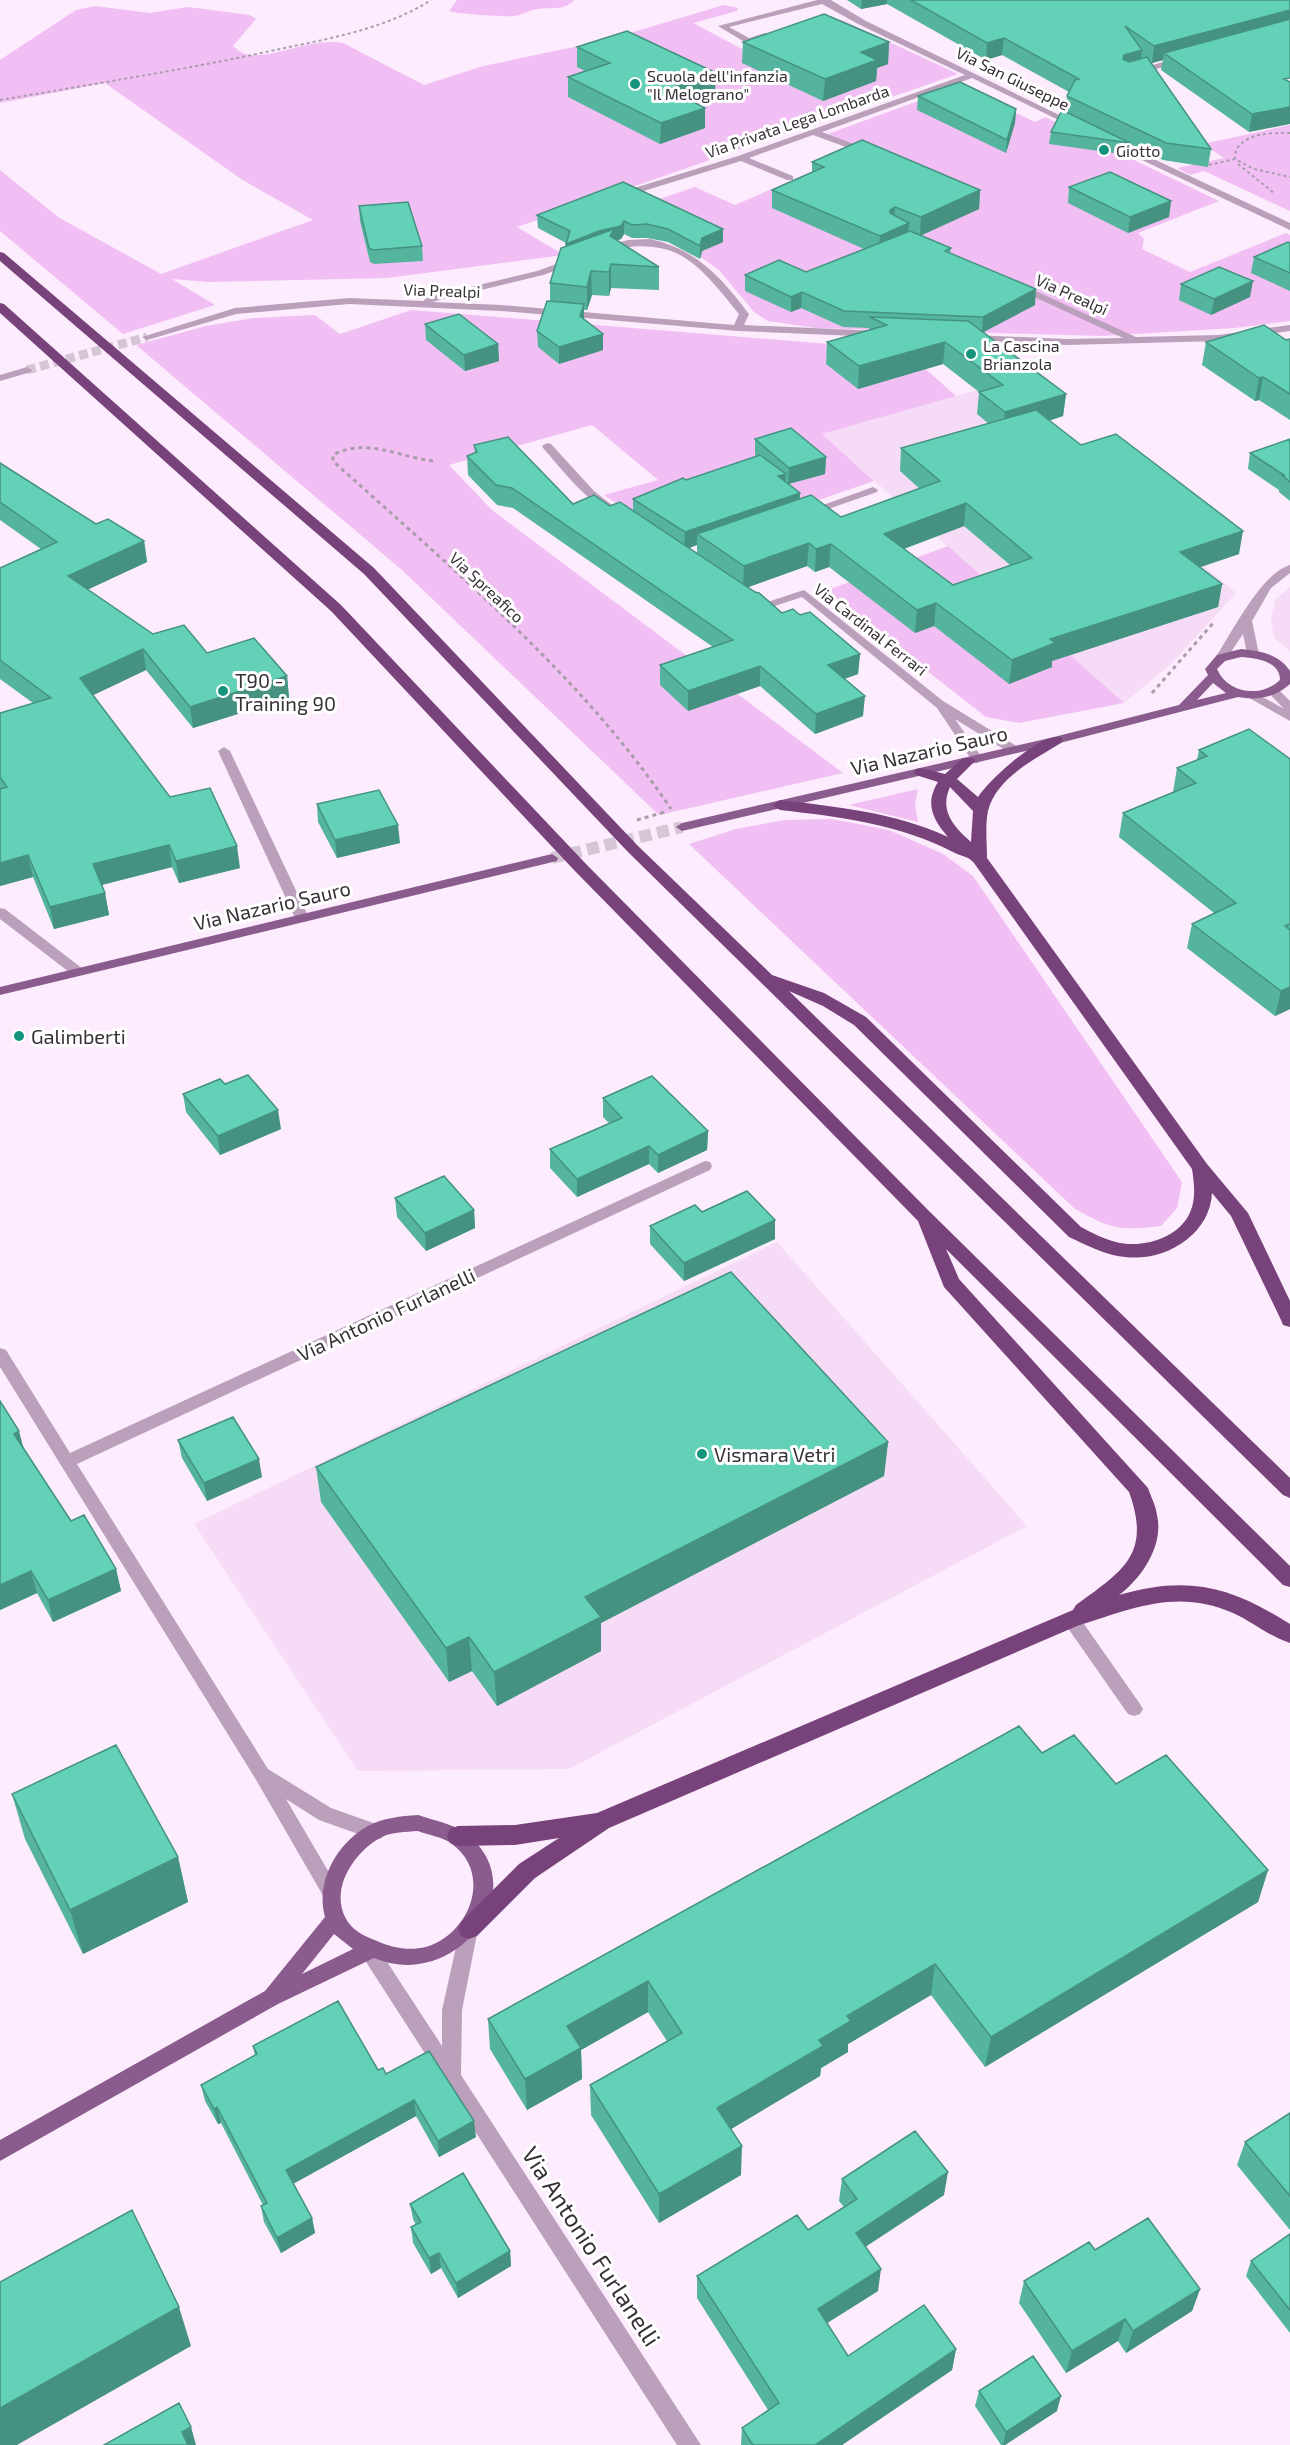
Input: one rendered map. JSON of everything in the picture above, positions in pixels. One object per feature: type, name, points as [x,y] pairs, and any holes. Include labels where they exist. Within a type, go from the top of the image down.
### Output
[{"type":"highway","points":[[0,255],[369,571],[633,849],[1290,1490]]},
{"type":"highway","points":[[0,307],[336,608],[580,867],[923,1215],[1290,1580]]},
{"type":"highway","points":[[978,858],[980,810],[995,785],[1008,771],[1056,740]]},
{"type":"highway","points":[[973,760],[949,779],[939,793],[937,802],[939,812],[947,827],[978,858],[1000,885],[1201,1168],[1239,1213],[1290,1320]]},
{"type":"highway","points":[[921,772],[949,779],[972,798],[980,810]]},
{"type":"highway","points":[[780,805],[848,813],[894,823],[924,832],[978,858]]},
{"type":"highway","points":[[766,978],[817,995],[839,1006],[860,1021],[1075,1232],[1103,1245],[1132,1251],[1175,1241],[1191,1227],[1198,1213],[1203,1197],[1201,1168]]},
{"type":"highway","points":[[923,1215],[951,1281],[1138,1488],[1148,1516],[1147,1536],[1141,1557],[1125,1580],[1071,1619]]},
{"type":"highway","points":[[469,1929],[527,1871],[601,1821],[1071,1619],[1148,1597],[1186,1592],[1222,1599],[1266,1619],[1290,1635]]},
{"type":"highway","points":[[458,1836],[515,1835],[601,1821]]},
{"type":"main road","points":[[1244,694],[1227,689],[1213,676],[1211,669],[1221,658],[1241,653],[1275,661],[1286,668],[1286,681],[1282,688]]},
{"type":"main road","points":[[1184,706],[1213,676]]},
{"type":"main road","name":"Via Nazario Sauro","points":[[682,827],[1056,740],[1184,706],[1282,688]]},
{"type":"main road","name":"Via Nazario Sauro","points":[[0,991],[552,858]]},
{"type":"main road","points":[[418,1823],[439,1827],[458,1836],[471,1848],[481,1863],[485,1879],[482,1905],[469,1929],[454,1944],[434,1954],[412,1959],[389,1958],[369,1951],[349,1938],[336,1918],[332,1893],[335,1874],[344,1857],[358,1843],[375,1832],[396,1825],[418,1823]]},
{"type":"main road","points":[[271,1998],[336,1918]]},
{"type":"main road","points":[[0,2151],[271,1998],[369,1951]]},
{"type":"street","name":"Via San Giuseppe","points":[[824,0],[845,13],[1090,132]]},
{"type":"street","points":[[769,35],[748,41],[722,26],[824,0]]},
{"type":"street","points":[[834,16],[845,13]]},
{"type":"street","points":[[1126,74],[1191,57]]},
{"type":"street","name":"Via Privata Lega Lombarda","points":[[631,192],[741,158],[973,75]]},
{"type":"street","points":[[813,132],[857,148]]},
{"type":"street","points":[[1101,137],[1290,227]]},
{"type":"street","points":[[741,158],[790,178]]},
{"type":"street","points":[[593,252],[625,242],[645,241],[666,244],[688,254],[711,274],[744,314],[738,328]]},
{"type":"street","points":[[410,304],[540,273],[582,257]]},
{"type":"street","name":"Via Prealpi","points":[[1011,283],[1138,340]]},
{"type":"street","name":"Via Prealpi","points":[[147,337],[235,311],[349,301],[501,308],[738,328],[891,334]]},
{"type":"street","points":[[962,338],[1067,342],[1219,338],[1290,328]]},
{"type":"street","points":[[0,378],[27,370]]},
{"type":"street","points":[[547,446],[590,493],[623,517]]},
{"type":"street","points":[[795,518],[873,490]]},
{"type":"street","points":[[1221,658],[1246,621],[1262,589],[1273,578],[1290,568]]},
{"type":"street","name":"Via Cardinal Ferrari","points":[[740,595],[760,608],[804,593],[939,704],[1014,750]]},
{"type":"street","points":[[1246,621],[1253,654]]},
{"type":"street","points":[[1282,688],[1290,708]]},
{"type":"street","points":[[1244,694],[1290,717]]},
{"type":"street","name":"Via Cardinal Ferrari","points":[[939,704],[973,760]]},
{"type":"street","points":[[224,751],[302,918]]},
{"type":"street","points":[[0,912],[78,972]]},
{"type":"street","name":"Via Antonio Furlanelli","points":[[67,1461],[705,1166]]},
{"type":"street","points":[[0,1354],[261,1773],[332,1893]]},
{"type":"street","points":[[1071,1619],[1134,1709]]},
{"type":"street","points":[[261,1773],[325,1814],[375,1832]]},
{"type":"street","points":[[451,2075],[452,2010],[469,1929]]},
{"type":"street","name":"Via Antonio Furlanelli","points":[[369,1951],[690,2445]]},
{"type":"path","points":[[0,100],[243,57],[328,39],[412,12],[431,0]]},
{"type":"path","points":[[1290,133],[1250,138],[1237,147],[1234,154],[1240,164],[1267,173],[1290,177]]},
{"type":"path","points":[[1232,160],[1277,196]]},
{"type":"path","name":"Via Spreafico","points":[[433,461],[415,461],[363,444],[341,449],[333,455],[333,461],[498,612],[576,692],[648,772],[671,810],[627,823]]},
{"type":"path","points":[[1146,698],[1216,619]]},
{"type":"shaded area","points":[[457,0],[574,0],[562,7],[510,16],[449,11]]},
{"type":"shaded area","points":[[724,5],[738,8],[737,11],[693,23],[744,50],[842,20],[958,74],[517,227],[564,255],[387,278],[208,282],[172,279],[215,305],[123,334],[0,231],[0,170],[58,217],[161,274],[313,220],[241,179],[105,83],[0,103],[0,60],[76,10],[95,6],[150,13],[188,7],[250,15],[256,19],[233,46],[245,54],[266,54],[317,43],[343,43],[424,85],[483,66],[603,41]]},
{"type":"shaded area","points":[[959,86],[1035,122],[1045,117],[1219,201],[1138,233],[1144,239],[1142,249],[1190,272],[1286,233],[1290,235],[1290,321],[1235,328],[1102,336],[816,328],[768,321],[754,312],[719,270],[699,256],[645,204],[695,187],[735,205],[866,148],[828,134]]},
{"type":"shaded area","points":[[1290,125],[1290,211],[1204,171],[1190,175],[1177,168],[1224,158],[1203,144]]},
{"type":"shaded area","points":[[411,310],[904,350],[956,396],[822,434],[874,481],[684,546],[676,544],[604,495],[658,480],[592,425],[449,465],[492,510],[843,773],[659,815],[402,570],[136,345],[206,326],[253,318],[315,315],[340,334]]},
{"type":"shaded area","points":[[977,390],[1236,593],[1170,665],[1124,703],[822,434]]},
{"type":"shaded area","points":[[948,546],[1124,703],[1019,723],[986,717],[825,591]]},
{"type":"shaded area","points":[[1290,587],[1290,651],[1274,638],[1271,619],[1275,600]]},
{"type":"shaded area","points":[[918,789],[915,804],[918,822],[849,805]]},
{"type":"shaded area","points":[[832,819],[889,830],[943,854],[973,876],[1182,1182],[1177,1208],[1161,1226],[1115,1227],[1074,1208],[689,844],[736,829],[784,820]]},
{"type":"shaded area","points":[[777,1242],[1027,1526],[569,1769],[358,1771],[194,1524]]},
{"type":"building","points":[[911,0],[1290,0],[1290,10],[1154,46],[1125,26],[1142,50],[1124,55],[1123,59],[1129,62],[1147,57],[1211,149],[1166,143],[1067,96],[1075,80],[1079,79],[1004,38],[987,43]]},
{"type":"building","points":[[824,14],[889,42],[861,52],[877,60],[825,79],[743,42]]},
{"type":"building","points":[[1290,19],[1290,78],[1284,79],[1290,82],[1290,107],[1252,114],[1164,53]]},
{"type":"building","points":[[627,31],[716,73],[668,89],[705,108],[661,123],[568,77],[610,63],[577,47]]},
{"type":"building","points":[[960,82],[1016,109],[1007,140],[918,96]]},
{"type":"building","points":[[1062,110],[1130,143],[1051,132]]},
{"type":"building","points":[[862,140],[980,190],[921,217],[895,207],[890,210],[890,213],[909,223],[880,236],[772,190],[824,167],[812,162]]},
{"type":"building","points":[[1110,172],[1171,201],[1130,217],[1069,187]]},
{"type":"building","points":[[623,182],[723,229],[702,238],[700,246],[668,229],[647,224],[632,225],[624,221],[621,226],[599,231],[566,244],[570,231],[537,215]]},
{"type":"building","points":[[408,202],[422,246],[373,250],[369,248],[359,206]]},
{"type":"building","points":[[614,229],[610,236],[659,267],[611,264],[609,272],[591,271],[587,287],[550,283],[561,248]]},
{"type":"building","points":[[910,231],[951,248],[945,251],[1036,289],[983,317],[844,311],[802,292],[791,297],[745,275],[779,260],[806,272]]},
{"type":"building","points":[[1290,243],[1290,273],[1254,257]]},
{"type":"building","points":[[1219,267],[1253,281],[1214,299],[1181,284]]},
{"type":"building","points":[[547,301],[584,304],[580,316],[603,334],[559,347],[537,331]]},
{"type":"building","points":[[459,314],[498,344],[464,355],[425,324]]},
{"type":"building","points":[[870,317],[968,321],[1066,394],[1005,412],[979,392],[1003,385],[945,342],[859,366],[827,342],[887,325]]},
{"type":"building","points":[[1264,325],[1286,340],[1290,339],[1290,394],[1263,377],[1259,378],[1206,342]]},
{"type":"building","points":[[1036,410],[1081,445],[1116,434],[1243,531],[1180,552],[1222,584],[1050,639],[1055,643],[1012,660],[936,603],[917,610],[831,544],[816,549],[809,543],[744,566],[697,534],[811,495],[841,517],[940,481],[901,448]],"holes":[[[966,503],[1032,558],[953,585],[884,534]]]},
{"type":"building","points":[[791,428],[826,457],[789,468],[755,439]]},
{"type":"building","points":[[508,437],[573,504],[594,495],[610,506],[620,502],[759,593],[782,613],[793,609],[800,615],[810,612],[860,654],[828,665],[865,696],[816,714],[760,666],[688,691],[660,665],[733,640],[512,488],[496,485],[467,456],[477,452],[474,445]]},
{"type":"building","points":[[1290,439],[1290,482],[1282,475],[1284,475],[1250,453]]},
{"type":"building","points":[[760,455],[786,474],[778,476],[800,493],[685,532],[633,499],[683,478],[686,480]]},
{"type":"building","points":[[0,463],[96,524],[108,519],[144,541],[68,576],[153,634],[184,625],[207,653],[254,638],[287,676],[190,707],[143,649],[80,678],[170,797],[210,788],[237,846],[176,861],[169,845],[93,864],[105,893],[50,907],[28,855],[0,863],[0,789],[7,787],[0,777],[0,713],[51,698],[0,660],[0,568],[57,542],[0,502]]},
{"type":"building","points":[[1249,729],[1290,759],[1290,924],[1285,926],[1290,930],[1290,987],[1281,991],[1192,924],[1236,903],[1123,813],[1196,783],[1177,768],[1207,756],[1199,750]]},
{"type":"building","points":[[379,790],[398,825],[335,840],[317,804]]},
{"type":"building","points":[[248,1075],[278,1110],[218,1136],[183,1094],[220,1079],[225,1084]]},
{"type":"building","points":[[652,1076],[708,1131],[658,1155],[649,1146],[577,1179],[550,1149],[622,1118],[603,1098]]},
{"type":"building","points":[[444,1176],[474,1210],[425,1233],[395,1198]]},
{"type":"building","points":[[747,1191],[775,1220],[684,1263],[650,1226],[695,1205],[702,1212]]},
{"type":"building","points":[[731,1272],[888,1442],[585,1597],[601,1617],[494,1672],[469,1637],[446,1648],[316,1467]]},
{"type":"building","points":[[0,1401],[19,1431],[14,1434],[71,1521],[84,1515],[116,1569],[48,1600],[31,1571],[0,1585]]},
{"type":"building","points":[[233,1417],[259,1459],[204,1483],[178,1440]]},
{"type":"building","points":[[1019,1726],[1042,1753],[1074,1735],[1116,1784],[1166,1755],[1268,1870],[991,2037],[935,1964],[847,2016],[851,2021],[819,2040],[823,2046],[717,2108],[742,2146],[659,2194],[590,2085],[682,2033],[648,1981],[567,2026],[581,2048],[525,2079],[488,2019]]},
{"type":"building","points":[[116,1745],[178,1857],[70,1910],[12,1794]]},
{"type":"building","points":[[338,2001],[378,2070],[383,2068],[386,2074],[429,2051],[474,2121],[438,2141],[414,2100],[286,2170],[312,2218],[277,2238],[261,2206],[267,2203],[217,2107],[214,2109],[201,2085],[257,2054],[253,2046]]},
{"type":"building","points":[[1290,2113],[1290,2196],[1245,2142]]},
{"type":"building","points":[[915,2131],[948,2172],[856,2233],[881,2269],[818,2309],[848,2356],[924,2305],[956,2349],[815,2445],[753,2445],[742,2428],[779,2403],[697,2276],[797,2215],[808,2230],[857,2199],[842,2179]]},
{"type":"building","points":[[463,2173],[510,2251],[456,2283],[439,2253],[429,2258],[411,2227],[421,2222],[410,2204]]},
{"type":"building","points":[[132,2210],[179,2307],[0,2408],[0,2282]]},
{"type":"building","points":[[1148,2218],[1200,2289],[1133,2331],[1125,2319],[1072,2351],[1024,2281],[1089,2242],[1095,2250]]},
{"type":"building","points":[[1290,2234],[1290,2310],[1251,2261]]},
{"type":"building","points":[[1033,2356],[1061,2396],[1006,2432],[979,2391]]},
{"type":"building","points":[[179,2403],[191,2427],[182,2432],[188,2445],[104,2445]]},
{"type":"tunnel","points":[[27,370],[147,337]]},
{"type":"tunnel","points":[[552,858],[682,827]]},
{"type":"place","name":"Scuola dell'infanzia \"Il Melograno\"","points":[[635,84]]},
{"type":"place","name":"Giotto","points":[[1104,150]]},
{"type":"place","name":"La Cascina Brianzola","points":[[971,354]]},
{"type":"place","name":"T90 - Training 90","points":[[223,691]]},
{"type":"place","name":"Galimberti","points":[[19,1036]]},
{"type":"place","name":"Vismara Vetri","points":[[702,1454]]}]
